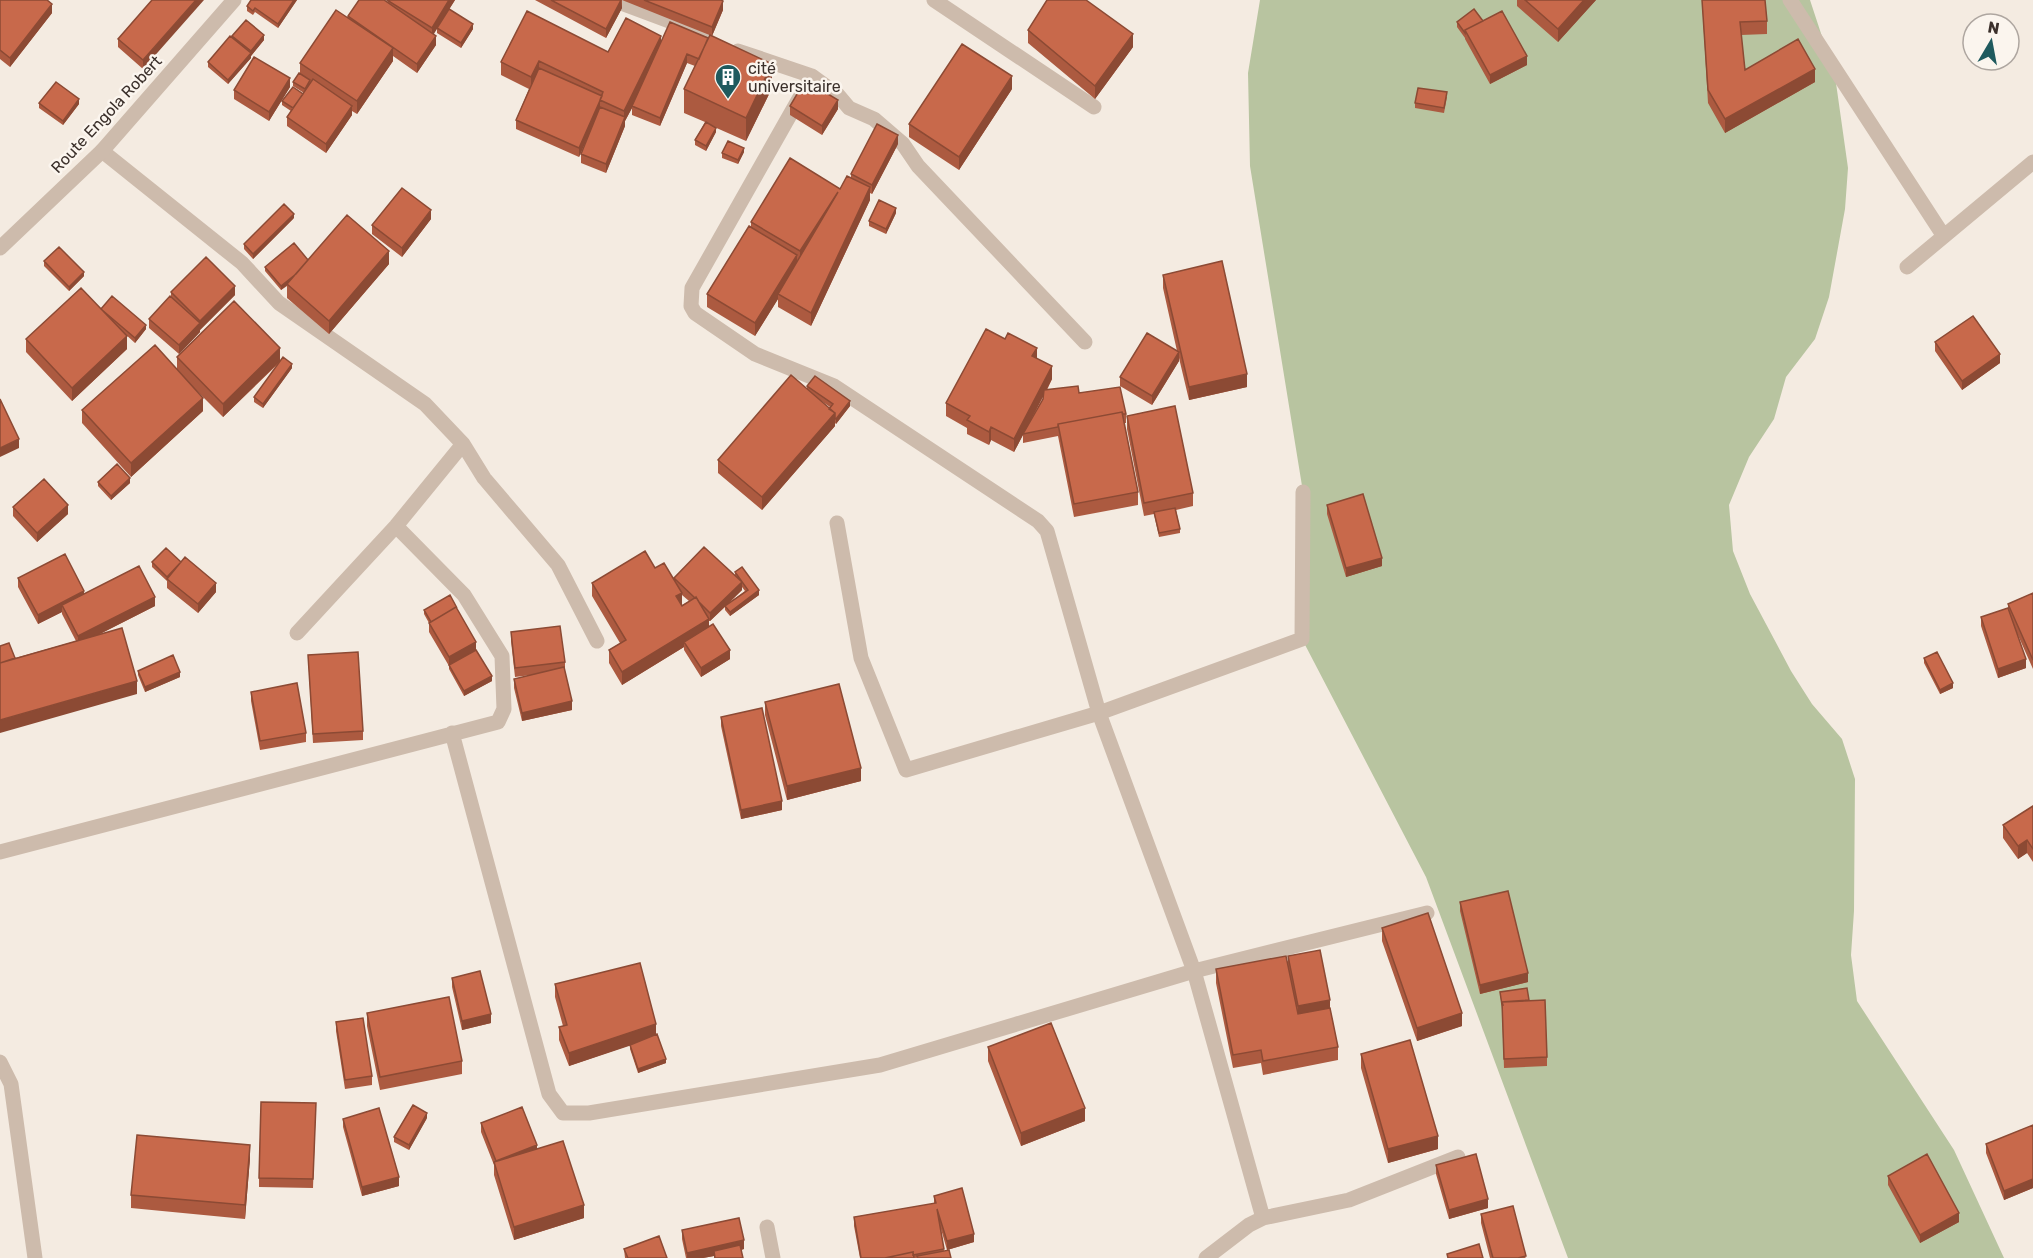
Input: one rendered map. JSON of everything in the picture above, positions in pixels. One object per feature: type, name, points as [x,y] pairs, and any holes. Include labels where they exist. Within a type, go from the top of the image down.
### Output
[{"type":"street","name":"Route Engola Robert","points":[[0,248],[102,151],[234,0]]},
{"type":"street","points":[[613,0],[680,25],[721,46],[812,76],[838,95],[849,108],[874,119],[903,144],[925,174],[1085,342]]},
{"type":"street","points":[[934,0],[1094,107]]},
{"type":"street","points":[[1790,0],[1943,235]]},
{"type":"street","points":[[812,76],[692,288],[691,306],[694,313],[755,354],[834,386],[1038,521],[1047,531],[1099,713],[1194,970],[1263,1218]]},
{"type":"street","points":[[102,151],[242,263],[279,303],[424,404],[463,444],[484,478],[558,565],[597,641]]},
{"type":"street","points":[[1907,267],[2033,162]]},
{"type":"street","points":[[297,633],[396,526],[463,444]]},
{"type":"street","points":[[837,523],[861,658],[906,770],[1099,713],[1302,639],[1303,492]]},
{"type":"street","points":[[0,852],[498,722],[502,717],[502,656],[464,594],[396,526]]},
{"type":"street","points":[[452,733],[549,1094],[563,1113],[589,1113],[880,1065],[1194,970],[1427,913]]},
{"type":"street","points":[[0,1062],[11,1084],[35,1258]]},
{"type":"street","points":[[1206,1258],[1248,1225],[1263,1218],[1349,1200],[1458,1157]]},
{"type":"street","points":[[767,1227],[773,1258]]},
{"type":"green space","points":[[1260,0],[1810,0],[1835,76],[1848,168],[1845,209],[1829,297],[1815,339],[1786,377],[1774,419],[1749,457],[1729,505],[1733,551],[1750,594],[1791,671],[1812,704],[1842,739],[1855,779],[1854,911],[1851,955],[1857,1001],[1954,1150],[2004,1258],[1568,1258],[1426,877],[1302,639],[1303,492],[1250,166],[1248,73]]},
{"type":"building","points":[[0,0],[47,0],[52,4],[10,58],[0,50]]},
{"type":"building","points":[[152,0],[196,0],[143,60],[118,39]]},
{"type":"building","points":[[251,0],[294,0],[278,24],[255,8],[253,11],[247,6]]},
{"type":"building","points":[[359,0],[384,0],[436,36],[417,64],[348,16]]},
{"type":"building","points":[[387,0],[449,0],[432,28]]},
{"type":"building","points":[[551,0],[621,0],[606,29]]},
{"type":"building","points":[[644,0],[721,0],[723,1],[712,27]]},
{"type":"building","points":[[1047,0],[1086,0],[1133,34],[1095,86],[1028,30]]},
{"type":"building","points":[[1525,0],[1584,0],[1558,29]]},
{"type":"building","points":[[1702,0],[1765,0],[1767,21],[1740,22],[1745,70],[1798,39],[1815,69],[1725,119],[1708,90]]},
{"type":"building","points":[[449,9],[473,24],[461,43],[437,28]]},
{"type":"building","points":[[1474,9],[1483,21],[1465,30],[1465,33],[1457,22]]},
{"type":"building","points":[[336,10],[393,48],[357,101],[300,63]]},
{"type":"building","points":[[527,11],[608,52],[626,18],[661,36],[624,111],[600,100],[603,92],[539,61],[531,77],[501,62]]},
{"type":"building","points":[[1502,11],[1527,56],[1490,75],[1465,30]]},
{"type":"building","points":[[246,20],[264,35],[251,51],[232,36]]},
{"type":"building","points":[[670,22],[708,38],[699,59],[687,54],[660,118],[632,106]]},
{"type":"building","points":[[710,35],[772,64],[746,118],[684,89]]},
{"type":"building","points":[[230,36],[251,53],[228,80],[208,62]]},
{"type":"building","points":[[962,44],[1012,76],[959,157],[909,124]]},
{"type":"building","points":[[254,57],[290,78],[269,112],[234,90]]},
{"type":"building","points":[[539,68],[602,96],[579,148],[516,120]]},
{"type":"building","points":[[299,73],[310,80],[305,89],[293,82]]},
{"type":"building","points":[[313,79],[352,106],[326,144],[287,117]]},
{"type":"building","points":[[56,82],[79,99],[63,121],[39,103]]},
{"type":"building","points":[[813,85],[838,100],[822,126],[790,106],[800,89],[807,93]]},
{"type":"building","points":[[293,87],[303,94],[293,108],[282,101]]},
{"type":"building","points":[[1418,88],[1447,92],[1444,108],[1415,103]]},
{"type":"building","points":[[600,107],[625,117],[606,164],[581,154]]},
{"type":"building","points":[[706,122],[716,128],[706,146],[695,140]]},
{"type":"building","points":[[877,124],[898,135],[872,185],[851,174]]},
{"type":"building","points":[[728,141],[744,148],[738,160],[722,153]]},
{"type":"building","points":[[790,158],[840,189],[847,176],[870,187],[811,313],[778,294],[838,192],[800,251],[751,222]]},
{"type":"building","points":[[402,188],[431,210],[402,248],[372,225]]},
{"type":"building","points":[[879,200],[896,208],[886,229],[869,221]]},
{"type":"building","points":[[284,204],[294,214],[253,254],[244,244]]},
{"type":"building","points":[[347,215],[389,251],[329,321],[287,284]]},
{"type":"building","points":[[749,226],[797,255],[755,323],[707,294]]},
{"type":"building","points":[[294,243],[308,260],[281,286],[265,267]]},
{"type":"building","points":[[59,247],[84,272],[69,287],[44,261]]},
{"type":"building","points":[[206,257],[235,286],[200,321],[171,292]]},
{"type":"building","points":[[1222,261],[1247,374],[1189,387],[1163,275]]},
{"type":"building","points":[[81,288],[127,336],[72,388],[26,339]]},
{"type":"building","points":[[112,296],[146,325],[135,338],[101,309]]},
{"type":"building","points":[[170,296],[200,323],[179,345],[149,319]]},
{"type":"building","points":[[234,301],[280,348],[223,404],[177,357]]},
{"type":"building","points":[[1973,316],[2000,354],[1962,381],[1935,342]]},
{"type":"building","points":[[986,329],[1005,339],[1008,333],[1037,348],[1032,356],[1052,366],[1014,439],[991,427],[989,432],[967,420],[970,416],[946,403]]},
{"type":"building","points":[[1147,333],[1179,352],[1152,396],[1120,377]]},
{"type":"building","points":[[155,345],[203,398],[131,463],[82,410]]},
{"type":"building","points":[[283,357],[292,364],[263,404],[254,397]]},
{"type":"building","points":[[791,375],[835,413],[762,497],[718,460]]},
{"type":"building","points":[[815,376],[850,401],[836,419],[835,413],[829,409],[833,404],[807,386]]},
{"type":"building","points":[[1078,386],[1079,393],[1120,387],[1126,414],[1122,412],[1058,424],[1058,427],[1023,434],[1043,399],[1044,390]]},
{"type":"building","points":[[0,399],[19,439],[0,448]]},
{"type":"building","points":[[1175,406],[1193,493],[1144,503],[1127,416]]},
{"type":"building","points":[[1122,412],[1138,492],[1074,504],[1058,424]]},
{"type":"building","points":[[117,464],[130,478],[111,496],[98,482]]},
{"type":"building","points":[[44,479],[68,505],[37,533],[13,507]]},
{"type":"building","points":[[1363,494],[1382,558],[1346,568],[1327,505]]},
{"type":"building","points":[[1175,508],[1180,529],[1159,533],[1154,512]]},
{"type":"building","points":[[704,547],[742,582],[710,613],[674,578]]},
{"type":"building","points":[[166,548],[181,562],[167,577],[152,562]]},
{"type":"building","points":[[645,551],[655,568],[664,563],[682,593],[676,596],[682,606],[696,597],[709,619],[622,672],[609,650],[626,640],[592,583]]},
{"type":"building","points":[[65,554],[84,591],[38,615],[18,578]]},
{"type":"building","points":[[185,557],[216,583],[198,604],[167,579]]},
{"type":"building","points":[[139,566],[155,597],[78,636],[62,605]]},
{"type":"building","points":[[742,567],[759,590],[730,612],[725,606],[748,590],[735,572]]},
{"type":"building","points":[[2033,593],[2033,660],[2008,604]]},
{"type":"building","points":[[450,595],[457,608],[431,622],[424,610]]},
{"type":"building","points":[[456,607],[476,642],[449,657],[429,623]]},
{"type":"building","points":[[2008,608],[2026,659],[1998,669],[1981,617]]},
{"type":"building","points":[[713,624],[730,650],[701,668],[684,642]]},
{"type":"building","points":[[560,626],[565,662],[515,668],[511,632]]},
{"type":"building","points":[[122,628],[137,681],[0,720],[0,663]]},
{"type":"building","points":[[9,643],[15,658],[0,663],[0,646]]},
{"type":"building","points":[[476,650],[492,676],[464,691],[449,665]]},
{"type":"building","points":[[358,652],[363,731],[313,734],[308,655]]},
{"type":"building","points":[[1937,652],[1953,683],[1940,690],[1924,658]]},
{"type":"building","points":[[173,655],[180,672],[145,687],[138,671]]},
{"type":"building","points":[[564,667],[572,701],[522,713],[514,679]]},
{"type":"building","points":[[297,683],[306,733],[260,741],[251,692]]},
{"type":"building","points":[[839,684],[861,768],[787,786],[765,702]]},
{"type":"building","points":[[762,708],[782,801],[741,810],[721,717]]},
{"type":"building","points":[[2033,806],[2033,849],[2027,840],[2018,846],[2003,825]]},
{"type":"building","points":[[1508,891],[1528,973],[1480,985],[1460,902]]},
{"type":"building","points":[[1428,913],[1462,1013],[1417,1028],[1382,928]]},
{"type":"building","points":[[1320,950],[1330,1000],[1298,1006],[1288,956]]},
{"type":"building","points":[[1286,956],[1298,1014],[1330,1008],[1338,1047],[1263,1061],[1261,1050],[1233,1055],[1216,969]]},
{"type":"building","points":[[640,963],[656,1024],[569,1053],[559,1027],[567,1025],[555,984]]},
{"type":"building","points":[[480,971],[491,1014],[462,1021],[452,978]]},
{"type":"building","points":[[1527,988],[1529,1000],[1502,1002],[1502,1005],[1500,992]]},
{"type":"building","points":[[449,997],[462,1061],[380,1077],[367,1013]]},
{"type":"building","points":[[1545,1000],[1547,1057],[1504,1059],[1502,1002]]},
{"type":"building","points":[[363,1018],[372,1076],[345,1080],[336,1022]]},
{"type":"building","points":[[1051,1023],[1085,1108],[1021,1133],[988,1047]]},
{"type":"building","points":[[657,1034],[666,1059],[638,1069],[630,1045]]},
{"type":"building","points":[[1410,1040],[1438,1136],[1388,1149],[1361,1054]]},
{"type":"building","points":[[261,1102],[316,1103],[313,1179],[259,1178]]},
{"type":"building","points":[[413,1105],[427,1113],[409,1145],[394,1137]]},
{"type":"building","points":[[522,1107],[537,1145],[496,1161],[481,1123]]},
{"type":"building","points":[[379,1108],[399,1177],[362,1187],[343,1119]]},
{"type":"building","points":[[2033,1125],[2033,1179],[2004,1191],[1986,1144]]},
{"type":"building","points":[[137,1135],[250,1145],[245,1205],[131,1195]]},
{"type":"building","points":[[563,1141],[584,1205],[514,1227],[494,1162]]},
{"type":"building","points":[[1476,1154],[1488,1199],[1449,1210],[1436,1165]]},
{"type":"building","points":[[1927,1154],[1959,1213],[1920,1235],[1888,1176]]},
{"type":"building","points":[[962,1188],[974,1234],[947,1241],[937,1209],[944,1249],[913,1255],[913,1252],[885,1258],[861,1258],[854,1217],[936,1203],[934,1196]]},
{"type":"building","points":[[1513,1206],[1526,1256],[1493,1258],[1481,1214]]},
{"type":"building","points":[[739,1218],[744,1240],[687,1253],[682,1230]]},
{"type":"building","points":[[659,1236],[667,1258],[628,1258],[624,1249]]},
{"type":"building","points":[[1479,1244],[1483,1258],[1448,1258],[1447,1254]]},
{"type":"building","points":[[740,1245],[743,1258],[715,1258],[714,1251]]},
{"type":"building","points":[[949,1250],[951,1258],[918,1258],[917,1256]]},
{"type":"building","points":[[913,1252],[914,1258],[885,1258]]},
{"type":"place","name":"cité universitaire","points":[[728,100]]}]
